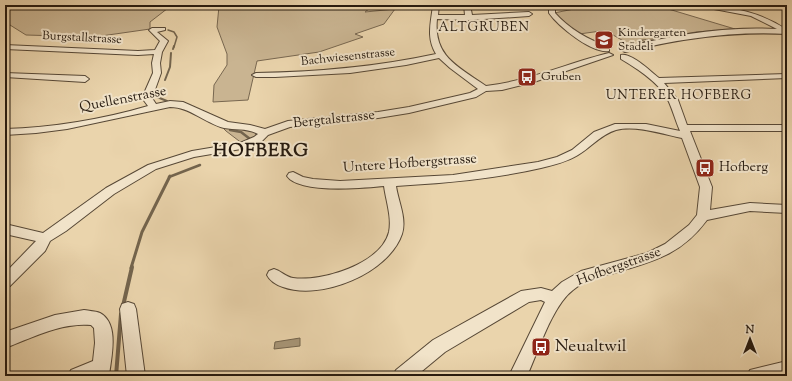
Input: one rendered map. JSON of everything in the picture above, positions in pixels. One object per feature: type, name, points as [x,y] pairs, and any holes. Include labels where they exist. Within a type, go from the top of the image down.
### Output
[{"type":"street","points":[[436,5],[433,37],[441,55],[455,68],[484,89]]},
{"type":"street","points":[[467,5],[469,18]]},
{"type":"street","points":[[552,5],[552,13],[559,22],[588,41],[616,51],[646,71],[657,80],[674,100],[706,187],[703,216],[750,207],[787,209]]},
{"type":"street","points":[[696,5],[751,15],[772,23],[786,32]]},
{"type":"street","points":[[435,17],[469,18],[529,14]]},
{"type":"street","points":[[153,106],[147,98],[157,73],[156,63],[158,52],[164,40],[155,35],[152,30],[163,29]]},
{"type":"street","name":"Bergtalstrasse","points":[[5,282],[40,247],[45,238],[61,228],[110,191],[152,167],[192,154],[243,146],[258,139],[264,133],[296,122],[378,115],[409,110],[473,95],[484,89],[498,88],[531,80],[616,51],[676,37],[747,30],[786,32]]},
{"type":"street","name":"Burgstallstrasse","points":[[5,47],[138,53],[158,52]]},
{"type":"street","name":"Bachwiesenstrasse","points":[[256,74],[288,75],[356,70],[406,63],[441,55]]},
{"type":"street","points":[[5,75],[85,79]]},
{"type":"street","points":[[657,80],[787,76]]},
{"type":"street","name":"Quellenstrasse","points":[[5,132],[45,129],[130,113],[153,106],[172,104],[183,106],[231,126],[255,128],[264,133]]},
{"type":"street","name":"Untere Hofbergstrasse","points":[[293,176],[298,180],[313,183],[340,185],[453,179],[539,165],[560,159],[576,152],[598,134],[616,127],[646,127],[686,132],[787,128]]},
{"type":"street","points":[[274,275],[286,282],[294,284],[319,284],[339,279],[357,271],[376,259],[389,246],[396,230],[390,192],[390,182]]},
{"type":"street","name":"Hofbergstrasse","points":[[518,376],[548,311],[555,299],[567,286],[586,275],[651,257],[670,248],[694,228],[703,216]]},
{"type":"street","points":[[5,229],[45,238]]},
{"type":"street","points":[[402,376],[439,346],[526,296],[541,294],[555,299]]},
{"type":"street","points":[[128,309],[136,376]]},
{"type":"street","points":[[5,340],[54,323],[78,317],[91,316],[98,320],[103,331],[103,353],[100,371],[77,376]]},
{"type":"street","points":[[756,376],[787,370]]},
{"type":"shaded area","points":[[5,5],[172,5],[150,22],[150,29],[94,37],[26,35],[10,25],[5,26]]},
{"type":"shaded area","points":[[374,5],[365,12],[395,9],[384,24],[355,34],[363,37],[319,52],[257,61],[248,100],[213,102],[214,85],[227,65],[227,54],[217,27],[219,6]]},
{"type":"shaded area","points":[[594,5],[655,5],[735,29],[696,32],[641,40],[646,42],[632,46],[608,32],[601,31],[579,34],[560,21],[554,13]]},
{"type":"shaded area","points":[[224,129],[250,129],[255,132],[256,136],[243,144]]},
{"type":"shaded area","points":[[300,338],[300,346],[274,349],[275,342]]},
{"type":"waterway","points":[[168,30],[174,32],[177,37],[174,47]]},
{"type":"waterway","points":[[165,80],[170,67],[171,53]]},
{"type":"waterway","points":[[158,90],[156,94],[157,97],[167,101]]},
{"type":"waterway","points":[[230,130],[241,132],[250,139]]},
{"type":"waterway","points":[[170,177],[200,165]]},
{"type":"waterway","points":[[131,268],[142,232],[170,177]]},
{"type":"waterway","points":[[123,306],[132,267]]},
{"type":"waterway","points":[[116,376],[121,314]]},
{"type":"place","name":"Kindergarten Städeli","points":[[604,40]]},
{"type":"place","name":"Gruben","points":[[527,77]]},
{"type":"place","name":"Hofberg","points":[[705,168]]},
{"type":"place","name":"Neualtwil","points":[[541,347]]},
{"type":"district","name":"ALTGRUBEN","points":[[484,28]]},
{"type":"district","name":"UNTERER HOFBERG","points":[[679,96]]},
{"type":"district","name":"HOFBERG","points":[[261,152]]}]
